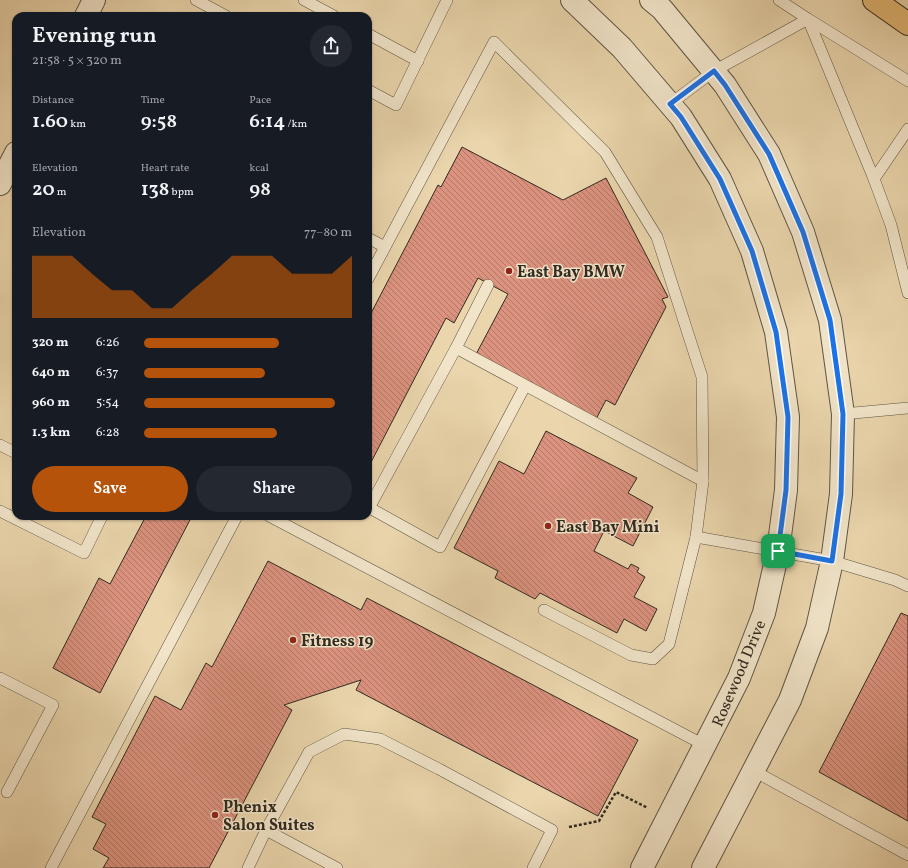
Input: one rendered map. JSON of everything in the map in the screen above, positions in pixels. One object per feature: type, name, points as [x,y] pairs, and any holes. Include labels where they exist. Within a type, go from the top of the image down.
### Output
[{"type":"highway","points":[[874,0],[908,24]]},
{"type":"street","points":[[88,12],[94,0]]},
{"type":"street","name":"Rosewood Drive","points":[[572,0],[622,48],[681,117],[720,179],[752,251],[776,332],[788,417],[786,490],[778,551],[764,613],[739,678],[706,746],[642,868]]},
{"type":"street","points":[[651,0],[662,9],[725,85],[769,154],[803,232],[830,320],[843,414],[841,494],[832,561],[817,628],[790,700],[703,868]]},
{"type":"street","points":[[0,184],[12,161]]},
{"type":"lane","points":[[196,0],[218,12]]},
{"type":"lane","points":[[304,0],[326,12]]},
{"type":"lane","points":[[779,0],[908,81]]},
{"type":"lane","points":[[372,92],[396,105],[418,61],[443,2]]},
{"type":"lane","points":[[670,104],[714,71],[808,19]]},
{"type":"lane","points":[[808,19],[874,179],[891,225],[908,292]]},
{"type":"lane","points":[[372,36],[418,61]]},
{"type":"lane","points":[[372,271],[494,42],[605,152],[657,237],[702,377],[703,481],[696,537],[669,644],[653,659],[631,655],[544,610]]},
{"type":"lane","points":[[874,179],[908,129]]},
{"type":"lane","points":[[372,240],[385,247]]},
{"type":"lane","points":[[372,502],[456,348],[488,284]]},
{"type":"lane","points":[[456,348],[703,481]]},
{"type":"lane","points":[[372,510],[440,547],[525,386]]},
{"type":"lane","points":[[843,414],[908,408]]},
{"type":"lane","points":[[0,445],[12,451]]},
{"type":"lane","points":[[0,511],[12,517]]},
{"type":"lane","points":[[18,520],[84,553],[100,520]]},
{"type":"lane","points":[[51,868],[235,520]]},
{"type":"lane","points":[[277,520],[706,746]]},
{"type":"lane","points":[[696,537],[832,561],[895,580],[908,586]]},
{"type":"lane","points":[[0,678],[53,705],[7,792]]},
{"type":"lane","points":[[248,868],[266,830],[309,752],[344,734],[380,738],[552,830],[533,868]]},
{"type":"lane","points":[[754,771],[908,855]]},
{"type":"lane","points":[[266,830],[337,868]]},
{"type":"path","points":[[552,830],[599,821],[616,792],[667,819]]},
{"type":"building","points":[[462,147],[563,200],[606,178],[668,297],[662,299],[666,307],[615,405],[606,400],[595,421],[474,358],[508,294],[478,278],[454,323],[446,318],[372,460],[372,311],[438,185],[441,187]]},
{"type":"building","points":[[546,431],[637,478],[628,493],[653,507],[633,546],[604,531],[594,551],[628,569],[631,564],[639,568],[637,572],[645,577],[634,597],[657,609],[646,631],[624,619],[617,633],[540,593],[535,599],[495,578],[498,571],[454,548],[499,461],[524,474]]},
{"type":"building","points":[[144,520],[190,520],[100,693],[53,668],[99,578],[110,584]]},
{"type":"building","points":[[268,561],[361,610],[367,598],[638,740],[598,816],[356,690],[361,680],[284,705],[292,710],[209,868],[103,868],[109,858],[93,849],[106,824],[92,817],[155,696],[181,710],[206,663],[212,667]]},
{"type":"building","points":[[901,613],[908,616],[908,821],[819,772]]},
{"type":"place","name":"East Bay BMW","points":[[509,271]]},
{"type":"place","name":"East Bay Mini","points":[[548,526]]},
{"type":"place","name":"Fitness 19","points":[[293,640]]},
{"type":"place","name":"Phenix Salon Suites","points":[[215,815]]},
{"type":"route","points":[[714,71],[725,85],[769,154],[803,232],[830,320],[843,414],[841,494],[832,561],[778,551],[786,490],[788,417],[776,332],[752,251],[720,179],[681,117],[670,104],[714,71]]}]
